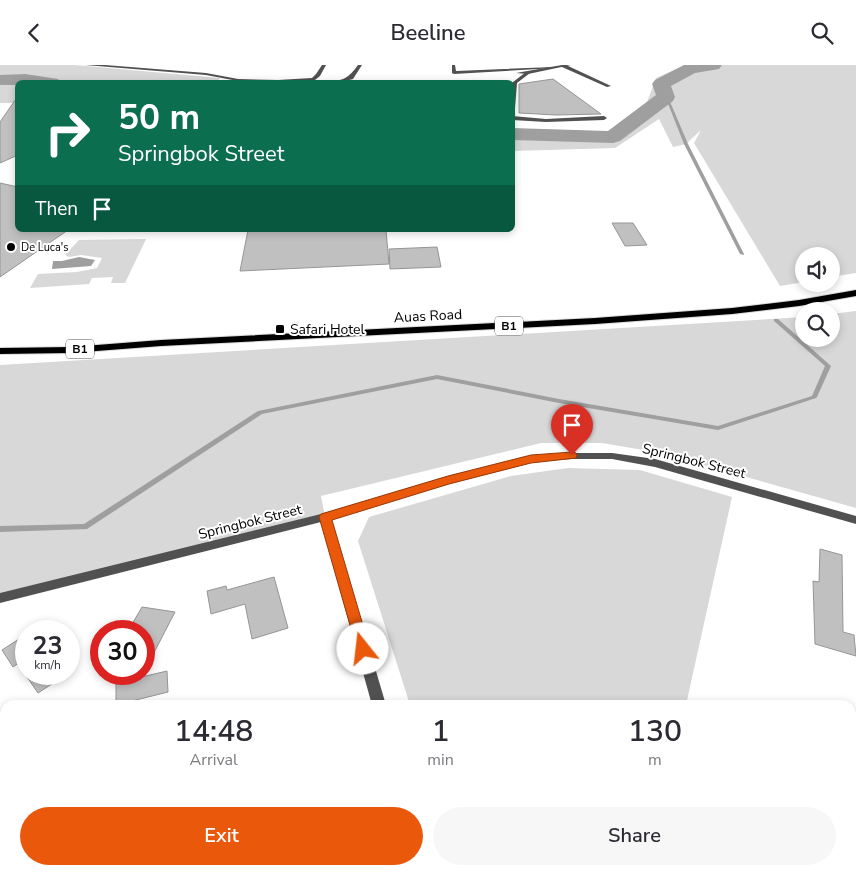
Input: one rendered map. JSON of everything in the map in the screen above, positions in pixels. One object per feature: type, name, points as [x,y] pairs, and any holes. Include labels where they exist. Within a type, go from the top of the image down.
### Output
[{"type":"main road","name":"Auas Road","points":[[0,351],[71,350],[161,343],[595,321],[732,311],[799,303],[856,293]]},
{"type":"street","points":[[87,65],[188,73],[238,80]]},
{"type":"street","points":[[188,73],[196,65]]},
{"type":"street","points":[[308,80],[318,75],[324,65]]},
{"type":"street","points":[[346,80],[351,78],[360,65]]},
{"type":"street","points":[[518,73],[528,73],[566,65],[609,85]]},
{"type":"street","points":[[453,66],[454,73],[553,68]]},
{"type":"street","points":[[515,83],[528,73]]},
{"type":"street","points":[[515,118],[565,121],[604,118]]},
{"type":"street","name":"Springbok Street","points":[[0,598],[325,517],[448,480],[531,459],[572,455],[612,456],[656,463],[856,520]]},
{"type":"street","points":[[325,517],[378,700]]},
{"type":"shaded area","points":[[0,65],[75,65],[220,78],[218,80],[15,80],[15,103],[0,103]]},
{"type":"shaded area","points":[[685,65],[856,65],[856,273],[840,276],[840,247],[795,247],[795,284],[780,286],[694,143],[701,130],[686,144],[673,147],[659,119],[615,148],[515,151],[515,131],[608,135],[631,121],[644,110],[656,78]]},
{"type":"shaded area","points":[[146,239],[125,283],[111,283],[113,277],[92,278],[89,284],[30,288],[38,274],[77,272],[97,268],[102,258],[81,255],[69,257],[65,255],[79,240]]},
{"type":"shaded area","points":[[79,257],[95,260],[91,266],[52,269],[53,261]]},
{"type":"shaded area","points":[[856,311],[856,508],[661,453],[602,443],[541,443],[321,496],[325,517],[0,598],[0,365],[795,318],[795,347],[840,347],[840,313]]},
{"type":"shaded area","points":[[568,468],[640,470],[732,497],[687,700],[408,700],[358,541],[369,517],[511,476]]},
{"type":"building","points":[[553,79],[601,114],[556,115],[519,113],[519,84]]},
{"type":"building","points":[[15,100],[15,156],[0,163],[0,122]]},
{"type":"building","points":[[0,183],[15,186],[15,232],[65,232],[0,277]]},
{"type":"building","points":[[612,223],[633,223],[647,245],[625,246]]},
{"type":"building","points":[[248,232],[386,232],[389,264],[240,271]]},
{"type":"building","points":[[437,247],[441,267],[390,269],[389,249]]},
{"type":"building","points":[[820,549],[842,555],[843,632],[854,635],[856,656],[815,644],[813,581],[819,582]]},
{"type":"building","points":[[274,577],[288,628],[252,639],[245,604],[211,614],[207,591],[226,586],[227,590]]},
{"type":"building","points":[[142,607],[175,612],[155,651],[155,620],[134,620]]},
{"type":"building","points":[[15,642],[15,666],[13,667],[2,650]]},
{"type":"building","points":[[167,671],[168,692],[136,700],[116,700],[116,685],[155,685],[155,674]]},
{"type":"building","points":[[33,685],[50,685],[38,693]]},
{"type":"waterway","points":[[515,134],[613,137],[666,97],[661,84],[691,68],[713,65]]},
{"type":"waterway","points":[[0,80],[32,80]]},
{"type":"waterway","points":[[666,97],[686,144],[742,254]]},
{"type":"waterway","points":[[0,529],[85,527],[260,412],[437,377],[559,401],[718,428],[814,397],[828,366],[776,320]]},
{"type":"place","name":"De Luca's","points":[[11,247]]},
{"type":"place","name":"Safari Hotel","points":[[280,329]]},
{"type":"route","points":[[363,649],[325,517],[448,480],[531,459],[572,455]]}]
